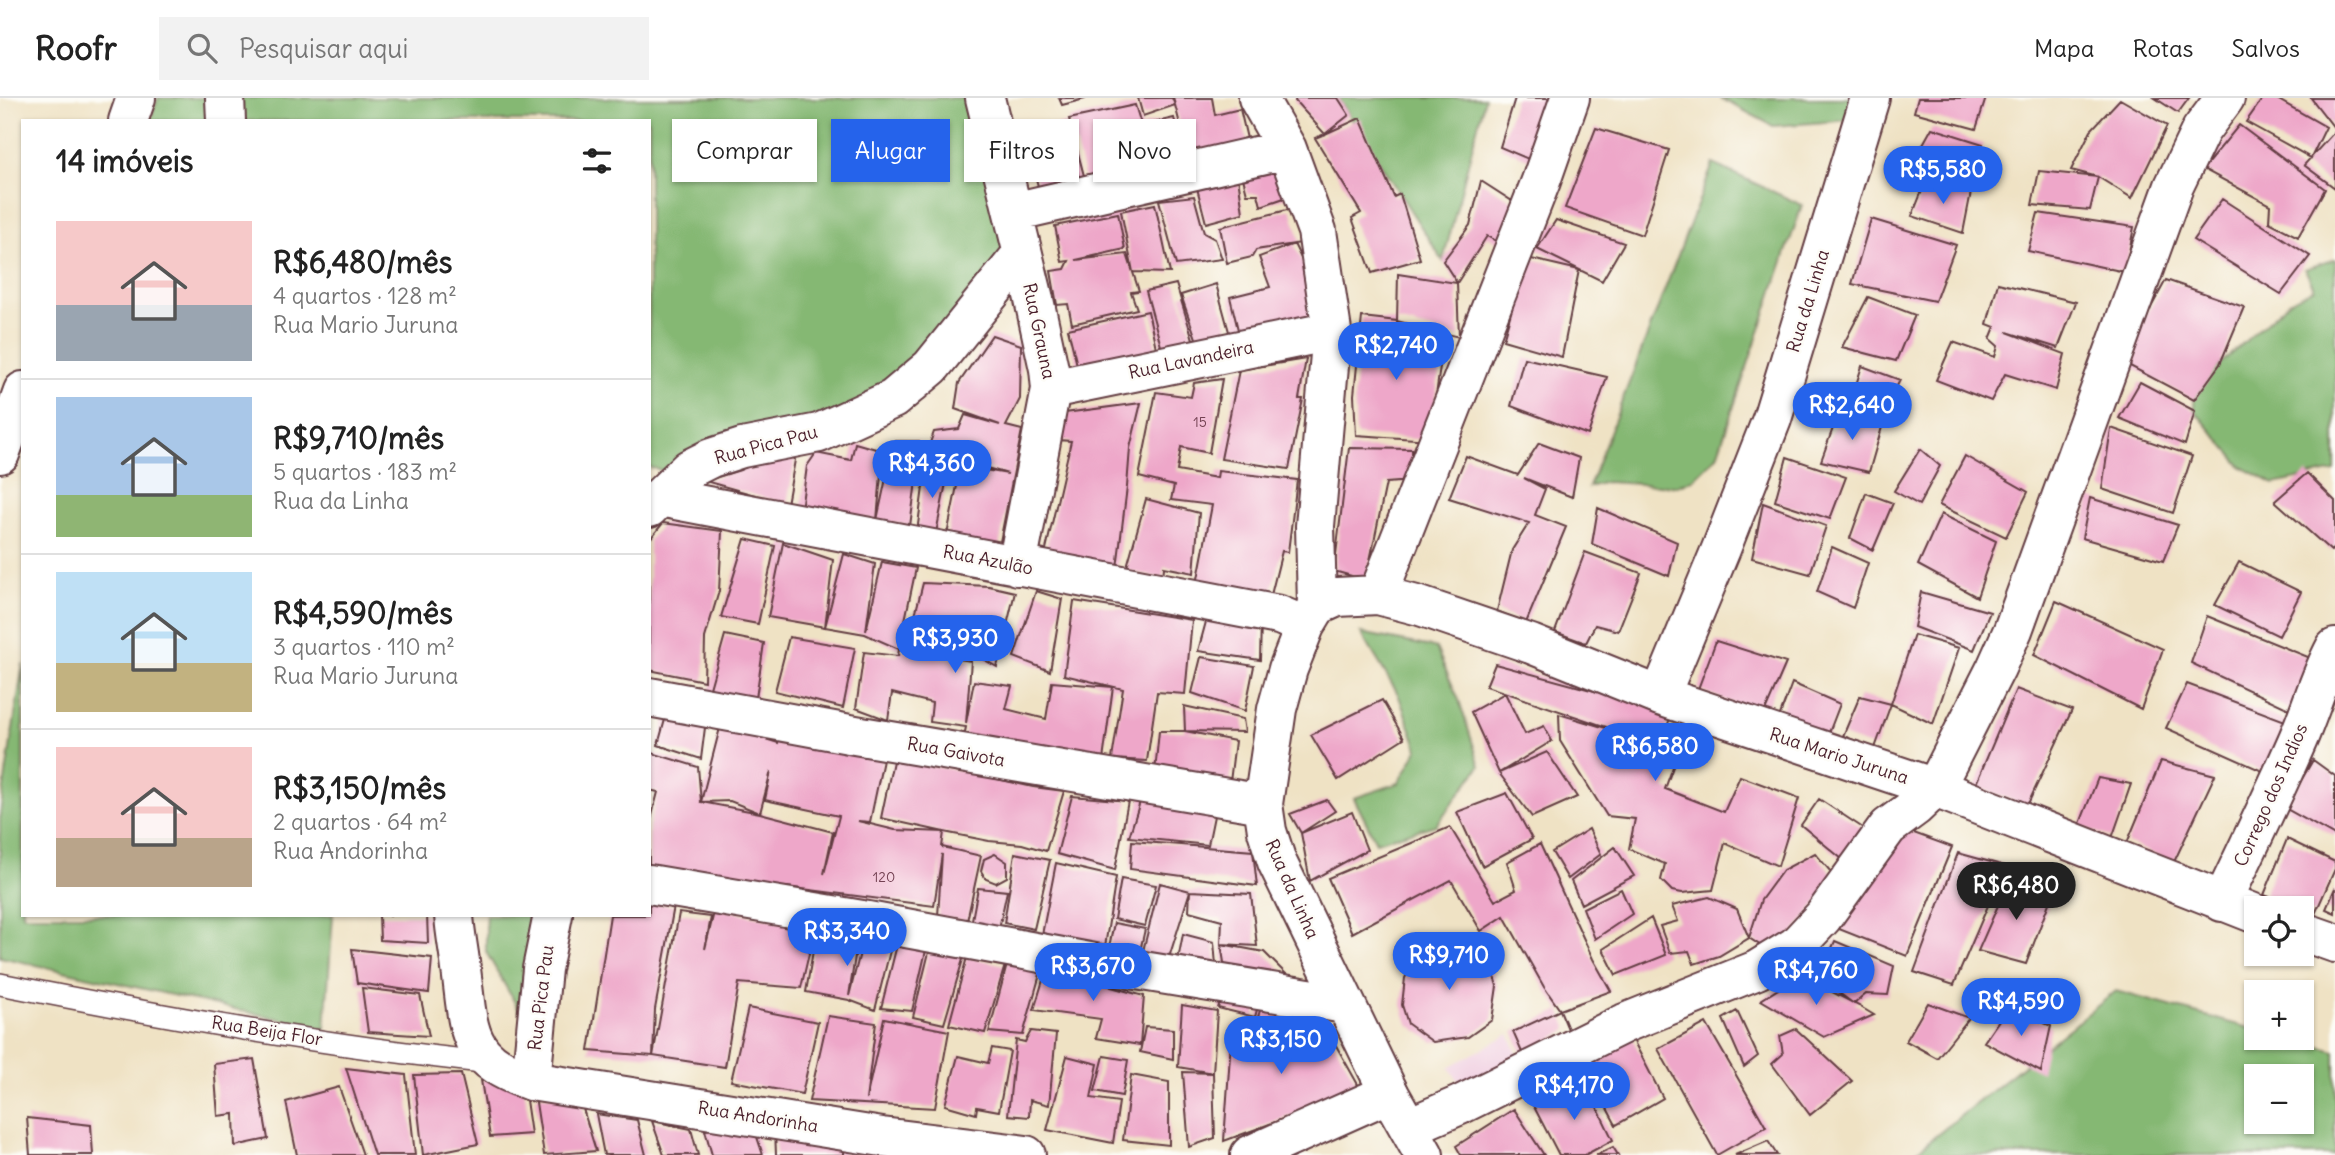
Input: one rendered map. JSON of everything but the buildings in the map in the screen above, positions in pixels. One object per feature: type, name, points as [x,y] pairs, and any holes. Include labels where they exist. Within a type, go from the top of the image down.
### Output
[{"type":"street","points":[[129,119],[136,98]]},
{"type":"street","points":[[225,98],[226,119]]},
{"type":"street","name":"Rua Grauna","points":[[985,98],[1049,369],[1051,389],[1017,566]]},
{"type":"street","name":"Rua da Linha","points":[[1258,98],[1287,149],[1317,230],[1332,331],[1315,514],[1301,616],[1277,709],[1265,781],[1263,804],[1267,831],[1277,862],[1345,1004],[1416,1141]]},
{"type":"street","points":[[1301,616],[1337,597],[1378,596],[1541,181],[1570,98]]},
{"type":"street","name":"Rua da Linha","points":[[1660,696],[1772,419],[1870,98]]},
{"type":"street","points":[[1416,1141],[1460,1105],[1625,1024],[1757,970],[1796,946],[1823,917],[1888,827],[1935,788],[2013,630],[2174,186],[2201,130],[2225,98]]},
{"type":"street","points":[[1013,212],[1287,149]]},
{"type":"street","name":"Rua Pica Pau","points":[[668,503],[690,469],[711,458],[743,448],[819,432],[893,399],[931,367],[1022,254]]},
{"type":"street","name":"Rua Lavandeira","points":[[1051,389],[1332,331]]},
{"type":"street","points":[[0,454],[21,396]]},
{"type":"street","name":"Rua Azulão","points":[[668,503],[1301,616]]},
{"type":"street","name":"Rua Mario Juruna","points":[[1378,596],[1420,606],[1531,644],[1660,696],[1935,788],[2239,908]]},
{"type":"street","name":"Corrego dos Indios","points":[[2239,908],[2280,782],[2322,672],[2335,649]]},
{"type":"street","name":"Rua Gaivota","points":[[651,697],[1263,804]]},
{"type":"street","points":[[651,884],[1100,964],[1345,1004]]},
{"type":"street","points":[[454,917],[466,1017],[474,1041],[492,1063]]},
{"type":"street","name":"Rua Pica Pau","points":[[531,1081],[542,969],[553,917]]},
{"type":"street","points":[[2314,936],[2335,943]]},
{"type":"street","name":"Rua Beija Flor","points":[[492,1063],[507,1073],[531,1081]]},
{"type":"street","name":"Rua Andorinha","points":[[531,1081],[959,1151],[1026,1155]]},
{"type":"street","points":[[1250,1155],[1390,1093]]},
{"type":"lane","name":"Rua Beija Flor","points":[[0,984],[400,1054],[492,1063]]},
{"type":"shaded area","points":[[1509,1034],[1519,1057],[1463,1088],[1449,1067]]},
{"type":"green space","points":[[158,98],[967,98],[974,119],[964,119],[964,182],[994,182],[1021,267],[894,388],[686,477],[651,468],[651,119],[151,119]]},
{"type":"green space","points":[[1338,98],[1485,98],[1443,261]]},
{"type":"green space","points":[[1720,98],[1865,98],[1864,119],[1773,126]]},
{"type":"green space","points":[[1713,164],[1802,205],[1717,456],[1693,480],[1676,486],[1606,482],[1589,487]]},
{"type":"green space","points":[[2335,259],[2335,471],[2274,484],[2242,467],[2195,411],[2192,389],[2289,302],[2314,288],[2305,269]]},
{"type":"green space","points":[[1361,633],[1436,648],[1459,700],[1480,766],[1436,825],[1376,842],[1354,798],[1399,783],[1418,749],[1398,694]]},
{"type":"green space","points":[[21,677],[21,917],[333,917],[325,1029],[0,957],[0,813]]},
{"type":"green space","points":[[486,917],[542,917],[522,1015],[486,952]]},
{"type":"green space","points":[[2116,991],[2244,1027],[2244,1050],[2314,1050],[2314,1046],[2335,1051],[2335,1155],[1912,1155]]}]
